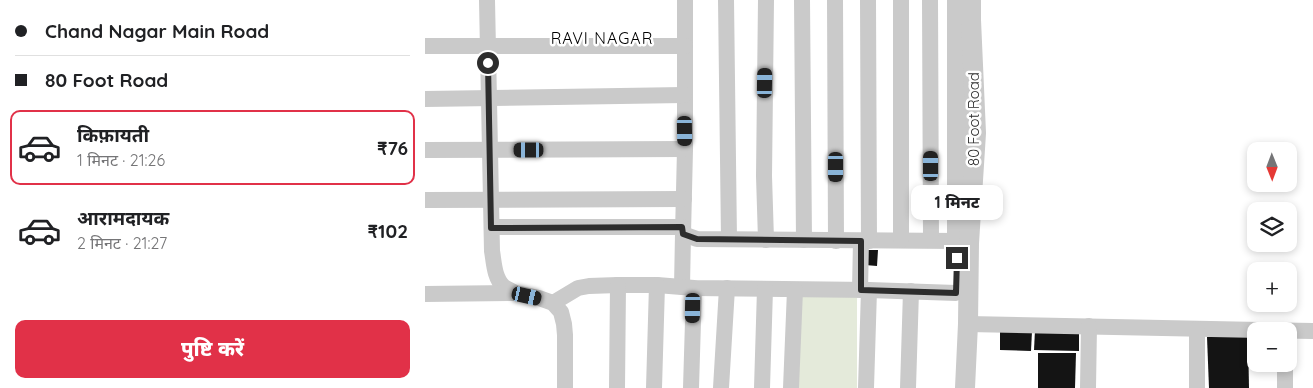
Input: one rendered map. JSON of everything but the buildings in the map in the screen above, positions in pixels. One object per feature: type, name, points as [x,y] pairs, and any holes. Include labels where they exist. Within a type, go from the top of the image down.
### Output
[{"type":"street","points":[[487,0],[492,251],[495,270],[499,280],[504,286],[515,293]]},
{"type":"street","points":[[685,0],[683,231],[691,388]]},
{"type":"street","points":[[726,0],[729,239]]},
{"type":"street","points":[[766,0],[763,176],[766,240]]},
{"type":"street","points":[[802,0],[803,240]]},
{"type":"street","points":[[835,0],[836,241]]},
{"type":"street","points":[[866,388],[865,241],[869,0]]},
{"type":"street","points":[[901,0],[901,240]]},
{"type":"street","points":[[930,0],[931,240]]},
{"type":"street","name":"80 Foot Road","points":[[952,388],[956,293],[961,5]]},
{"type":"street","name":"80 Foot Road","points":[[961,5],[977,133],[969,243],[965,388]]},
{"type":"street","points":[[425,46],[685,46]]},
{"type":"street","points":[[425,99],[684,95]]},
{"type":"street","points":[[425,150],[685,149]]},
{"type":"street","points":[[425,200],[684,199]]},
{"type":"street","points":[[491,228],[683,231],[697,239],[957,241]]},
{"type":"street","points":[[553,303],[577,288],[619,285],[956,293]]},
{"type":"street","points":[[617,388],[619,285]]},
{"type":"street","points":[[654,388],[657,285]]},
{"type":"street","points":[[721,388],[727,288]]},
{"type":"street","points":[[762,388],[765,289]]},
{"type":"street","points":[[791,388],[795,290]]},
{"type":"street","points":[[908,388],[911,291]]},
{"type":"street","points":[[425,294],[515,293],[553,303],[561,312],[564,324],[565,388]]},
{"type":"street","points":[[968,324],[1247,330]]},
{"type":"street","points":[[1088,388],[1089,326]]},
{"type":"street","points":[[1197,329],[1197,388]]},
{"type":"street","points":[[1297,331],[1313,331]]},
{"type":"street","points":[[1285,372],[1285,388]]},
{"type":"green space","points":[[800,291],[857,292],[857,388],[797,388]]},
{"type":"district","name":"RAVI NAGAR","points":[[602,38]]},
{"type":"route","points":[[488,63],[491,228],[682,227],[683,234],[697,239],[861,241],[861,290],[956,293],[957,258]]}]
